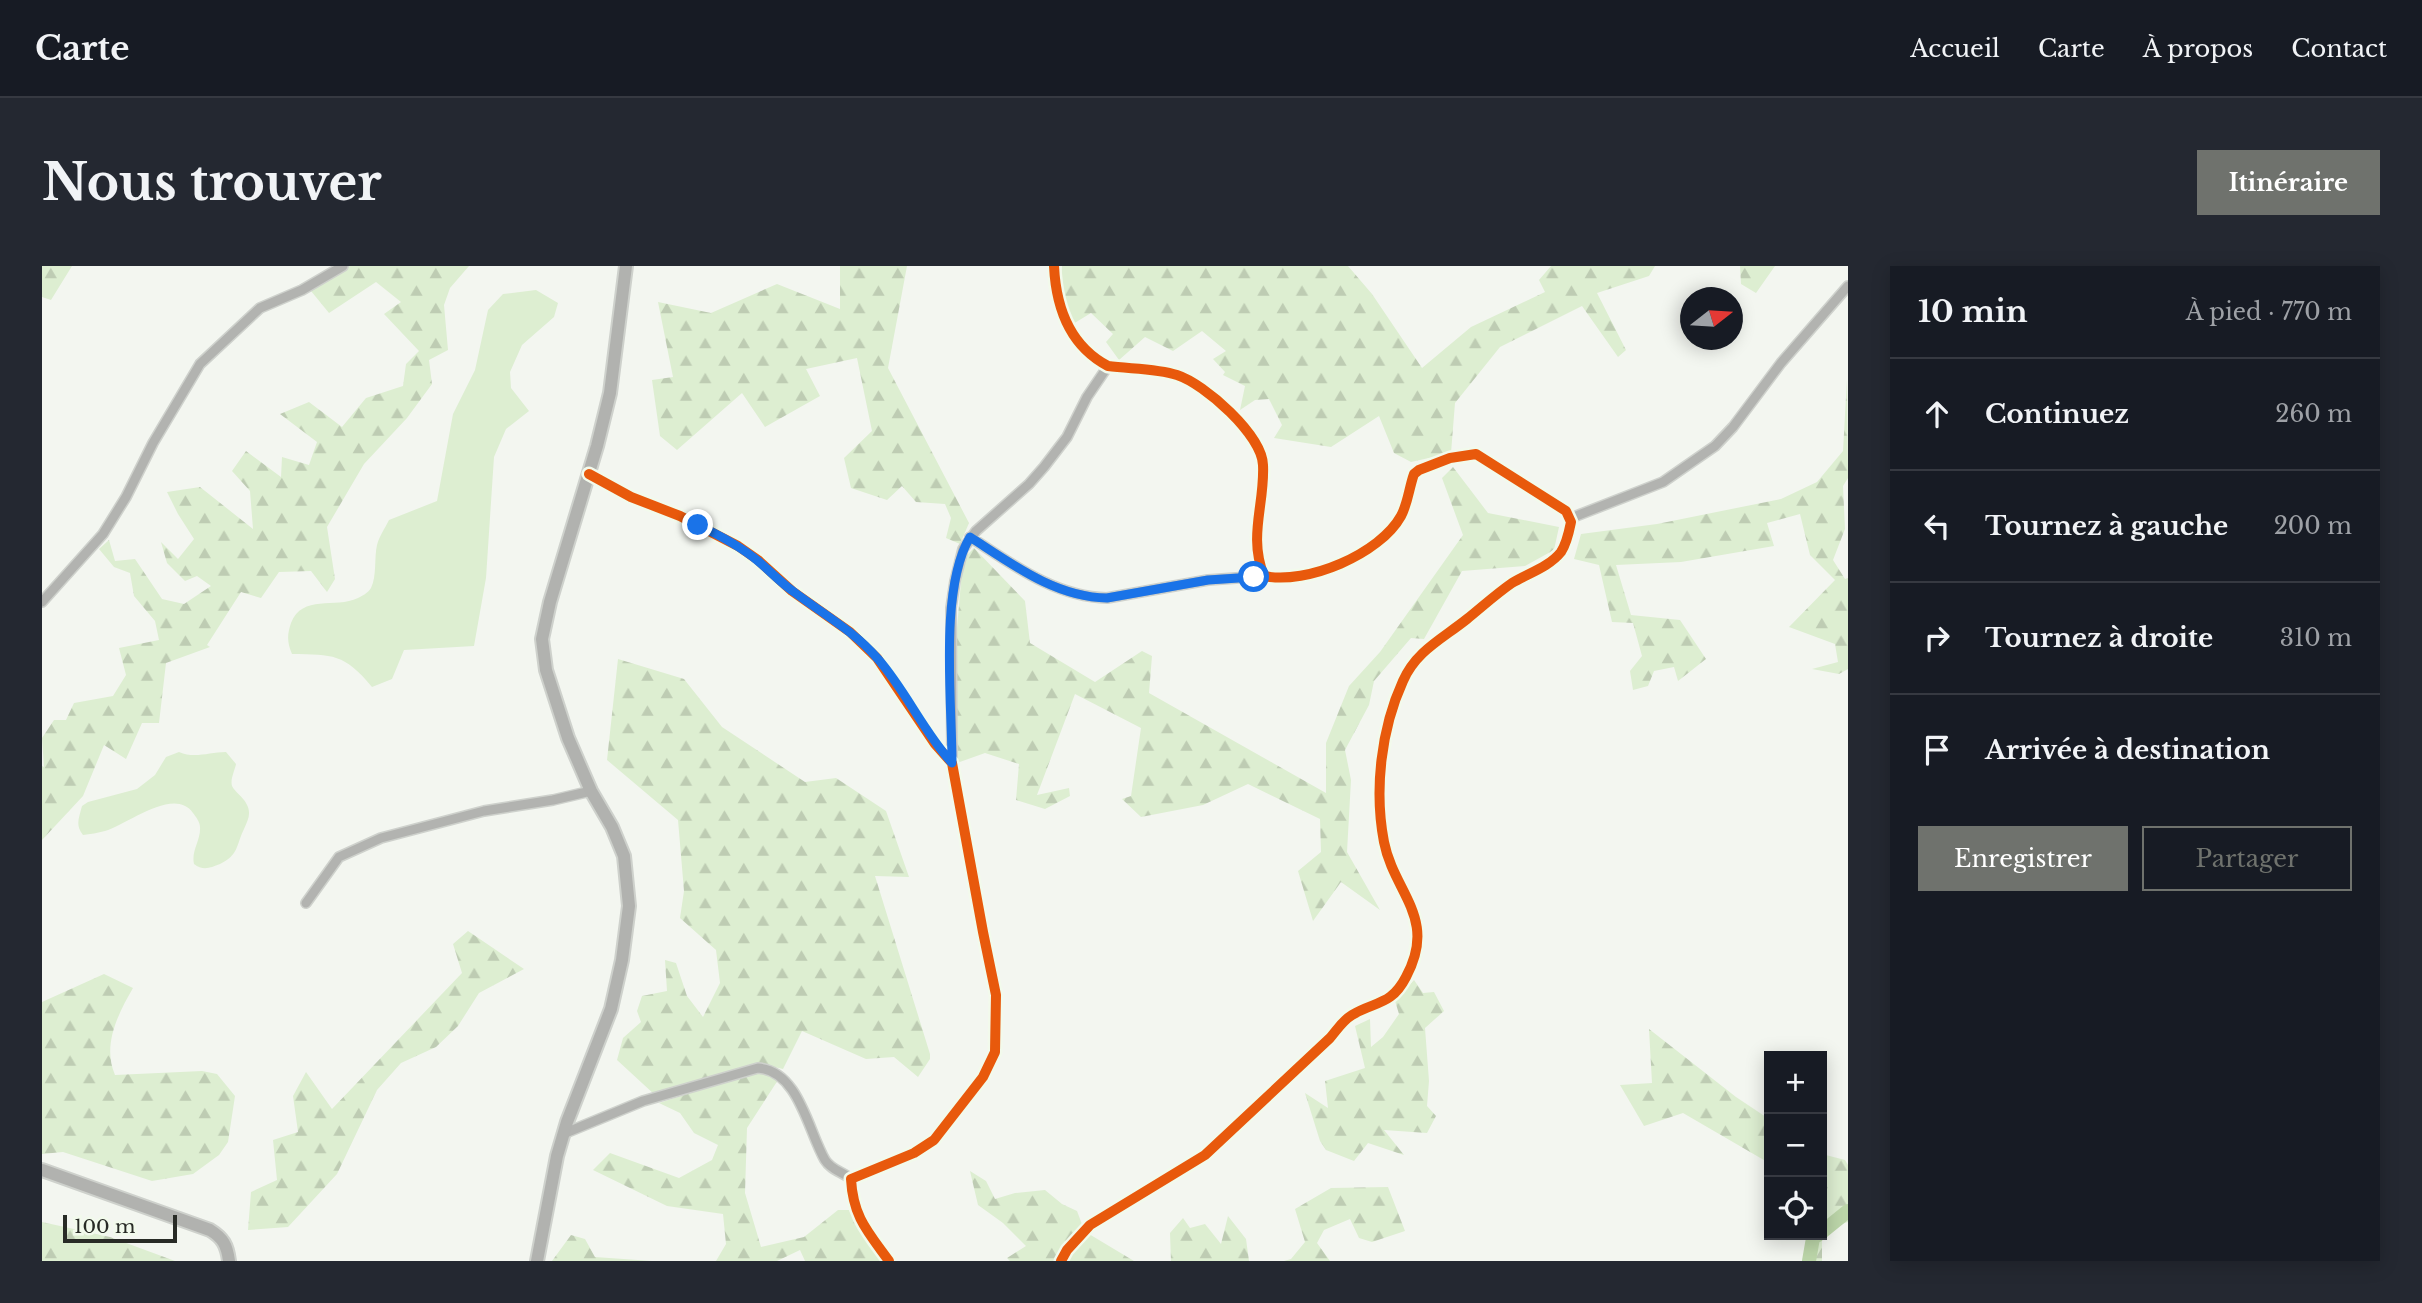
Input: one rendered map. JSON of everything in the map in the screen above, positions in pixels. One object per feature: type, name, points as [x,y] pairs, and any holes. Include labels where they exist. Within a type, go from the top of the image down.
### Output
[{"type":"street","points":[[42,602],[103,534],[127,498],[153,443],[200,364],[260,308],[302,290],[343,266]]},
{"type":"street","points":[[537,1261],[563,1134],[611,1009],[629,906],[624,856],[576,758],[546,670],[542,639],[614,374],[626,266]]},
{"type":"street","points":[[1055,266],[1059,304],[1069,328],[1077,341],[1098,360],[1108,366],[1177,375],[1215,400],[1253,437],[1263,463],[1256,524],[1264,576]]},
{"type":"street","points":[[1571,518],[1663,482],[1715,446],[1734,427],[1782,363],[1848,286]]},
{"type":"street","points":[[1098,360],[1100,375]]},
{"type":"street","points":[[851,1180],[914,1153],[934,1140],[983,1077],[995,1052],[996,995],[952,763],[951,608],[959,561],[970,537],[1044,467],[1067,437],[1100,375],[1108,366]]},
{"type":"street","points":[[970,537],[1055,587],[1090,597],[1107,598],[1208,580],[1264,576],[1272,578],[1320,572],[1349,561],[1370,548],[1399,520],[1414,474],[1427,466],[1462,455],[1481,456],[1566,511],[1571,518],[1566,544],[1559,554],[1503,590],[1415,659],[1392,710],[1382,754],[1382,827],[1387,853],[1413,906],[1417,930],[1411,965],[1398,989],[1385,1001],[1343,1021],[1330,1038],[1205,1155],[1090,1225],[1060,1261]]},
{"type":"street","points":[[589,474],[738,546],[792,591],[850,632],[877,658],[934,744],[952,763]]},
{"type":"street","points":[[306,903],[339,857],[382,838],[484,811],[591,791]]},
{"type":"street","points":[[563,1134],[643,1101],[751,1070],[767,1069],[784,1080],[797,1100],[826,1161],[851,1180],[853,1203],[858,1218],[889,1261]]},
{"type":"street","points":[[42,1170],[210,1230],[221,1237],[227,1247],[229,1261]]},
{"type":"green space","points":[[42,266],[72,266],[51,300],[42,297]]},
{"type":"green space","points":[[348,266],[469,266],[450,288],[444,305],[448,350],[429,360],[432,384],[407,418],[364,464],[327,527],[335,579],[327,592],[311,571],[279,572],[261,598],[241,592],[207,645],[210,647],[166,663],[159,723],[142,723],[126,759],[104,745],[83,796],[42,840],[42,738],[54,720],[66,720],[74,703],[113,696],[126,675],[119,648],[159,640],[155,621],[134,596],[130,573],[114,567],[99,549],[109,540],[115,561],[135,559],[162,599],[184,604],[211,586],[197,576],[185,581],[167,563],[161,542],[178,559],[194,539],[167,492],[200,487],[253,529],[250,491],[232,471],[246,451],[281,477],[282,457],[309,465],[317,442],[280,414],[309,402],[342,427],[366,398],[403,386],[406,364],[419,351],[384,314],[401,302],[376,282],[329,313],[311,291]]},
{"type":"green space","points":[[840,266],[907,266],[888,368],[969,523],[960,544],[946,538],[951,518],[945,504],[916,502],[902,486],[887,500],[851,488],[844,458],[872,431],[857,358],[806,369],[820,396],[765,427],[742,393],[677,450],[660,436],[652,380],[673,377],[658,302],[711,313],[777,284],[840,309]]},
{"type":"green space","points":[[1062,266],[1348,266],[1372,294],[1422,368],[1471,327],[1545,292],[1539,280],[1551,266],[1655,266],[1649,276],[1597,293],[1626,350],[1618,357],[1582,306],[1500,347],[1455,403],[1451,453],[1411,462],[1394,453],[1379,416],[1331,447],[1274,438],[1282,425],[1269,399],[1255,400],[1240,410],[1245,386],[1223,375],[1225,372],[1213,359],[1226,351],[1202,331],[1173,351],[1145,337],[1119,360],[1106,342],[1113,334],[1091,313],[1073,324],[1060,283]]},
{"type":"green space","points":[[1740,266],[1775,266],[1756,293],[1741,284]]},
{"type":"green space","points":[[536,290],[558,303],[554,317],[522,345],[510,372],[511,388],[529,411],[506,429],[494,457],[486,578],[474,646],[404,650],[392,679],[372,687],[353,668],[337,658],[292,654],[288,635],[296,614],[311,605],[349,601],[367,593],[374,578],[378,542],[389,520],[437,501],[453,414],[475,370],[488,310],[503,294]]},
{"type":"green space","points":[[1847,379],[1848,478],[1843,486],[1845,529],[1833,560],[1845,579],[1848,578],[1848,669],[1839,674],[1812,669],[1838,662],[1835,644],[1789,627],[1835,580],[1810,555],[1800,514],[1767,523],[1774,546],[1681,562],[1616,565],[1631,615],[1680,620],[1706,659],[1678,681],[1674,667],[1654,671],[1648,686],[1633,690],[1630,671],[1642,656],[1633,623],[1612,622],[1599,565],[1574,559],[1581,534],[1657,524],[1781,499],[1817,482],[1843,451]]},
{"type":"green space","points":[[1453,467],[1488,513],[1559,527],[1554,550],[1525,566],[1462,571],[1424,639],[1411,638],[1374,681],[1369,705],[1345,750],[1351,780],[1347,852],[1380,910],[1341,882],[1313,921],[1298,871],[1321,852],[1320,819],[1248,784],[1203,805],[1141,817],[1122,799],[1131,796],[1141,728],[1075,694],[1037,795],[1069,788],[1070,796],[1045,809],[1016,800],[1019,764],[985,753],[957,763],[955,651],[963,559],[974,548],[1025,601],[1030,643],[1095,682],[1142,651],[1152,656],[1149,693],[1326,793],[1326,743],[1349,686],[1380,652],[1463,535],[1442,478]]},
{"type":"green space","points":[[618,659],[684,679],[722,727],[805,782],[836,778],[886,811],[909,877],[875,876],[930,1054],[930,1059],[918,1077],[894,1057],[866,1059],[802,1031],[783,1069],[757,1063],[655,1095],[617,1060],[623,1038],[641,1022],[637,1011],[642,996],[667,991],[665,960],[676,963],[687,996],[703,1017],[720,983],[716,950],[680,918],[684,891],[678,820],[607,760]]},
{"type":"green space","points":[[179,752],[196,755],[226,752],[236,764],[232,786],[245,801],[249,813],[231,857],[210,868],[200,868],[194,864],[199,823],[185,806],[174,804],[150,810],[105,831],[83,835],[78,825],[82,806],[137,789],[155,775],[166,757]]},
{"type":"green space","points":[[468,931],[524,969],[479,993],[458,1026],[436,1047],[401,1063],[377,1090],[337,1174],[288,1227],[248,1230],[251,1192],[277,1180],[273,1140],[298,1132],[293,1096],[306,1072],[332,1109],[462,973],[453,944]]},
{"type":"green space","points":[[104,974],[133,988],[117,1019],[111,1041],[111,1064],[115,1075],[202,1071],[217,1074],[235,1096],[228,1142],[219,1155],[193,1174],[152,1181],[63,1152],[42,1154],[42,1002]]},
{"type":"green space","points":[[1414,980],[1423,993],[1434,992],[1444,1011],[1425,1028],[1429,1081],[1427,1106],[1436,1116],[1427,1133],[1384,1130],[1404,1155],[1368,1143],[1354,1161],[1326,1150],[1320,1141],[1305,1093],[1328,1108],[1325,1081],[1365,1068],[1355,1026],[1370,1019],[1371,1047],[1383,1037],[1399,1014],[1395,1001]]},
{"type":"green space","points":[[1649,1029],[1764,1116],[1764,1160],[1683,1113],[1644,1126],[1620,1085],[1652,1083]]},
{"type":"green space","points":[[759,1071],[778,1080],[747,1128],[745,1193],[761,1247],[804,1237],[838,1210],[849,1210],[882,1261],[805,1261],[800,1250],[777,1261],[716,1261],[726,1244],[723,1214],[667,1206],[593,1170],[610,1153],[679,1178],[712,1160],[718,1145],[694,1133],[680,1113],[659,1103]]},
{"type":"green space","points":[[1827,1155],[1845,1160],[1848,1165],[1848,1222],[1839,1225],[1827,1236]]},
{"type":"green space","points":[[970,1171],[986,1181],[995,1199],[1015,1193],[1045,1190],[1062,1204],[1077,1211],[1083,1227],[1057,1261],[1010,1261],[1007,1258],[1026,1246],[1003,1223],[978,1205]]},
{"type":"green space","points":[[1388,1187],[1405,1231],[1372,1242],[1359,1238],[1350,1219],[1324,1230],[1317,1243],[1330,1261],[1284,1261],[1291,1259],[1305,1242],[1295,1209],[1331,1188]]},
{"type":"green space","points":[[1228,1216],[1246,1239],[1249,1261],[1171,1261],[1170,1233],[1183,1218],[1190,1228],[1205,1224],[1221,1244]]},
{"type":"green space","points":[[42,1222],[110,1237],[175,1261],[42,1261]]},
{"type":"green space","points":[[1089,1234],[1134,1261],[1065,1261],[1069,1253]]},
{"type":"green space","points":[[571,1235],[585,1239],[595,1257],[652,1261],[552,1261]]},
{"type":"green space","points":[[1809,1240],[1822,1240],[1822,1261],[1807,1261]]},
{"type":"waterway","points":[[1827,1228],[1848,1211]]},
{"type":"waterway","points":[[1809,1261],[1813,1240]]},
{"type":"cycle path","points":[[1054,266],[1058,296],[1068,324],[1084,348],[1095,358],[1108,366],[1160,371],[1189,380],[1230,412],[1253,440],[1263,465],[1257,547],[1264,576],[1301,576],[1341,564],[1360,554],[1377,543],[1401,516],[1414,474],[1450,458],[1476,454],[1566,511],[1571,522],[1561,552],[1545,566],[1512,583],[1422,653],[1408,671],[1395,700],[1382,760],[1381,822],[1389,860],[1416,922],[1417,938],[1415,956],[1400,986],[1382,1002],[1345,1020],[1330,1038],[1205,1155],[1090,1225],[1067,1250],[1061,1261]]},
{"type":"cycle path","points":[[589,474],[631,497],[680,516],[738,546],[792,591],[850,632],[877,658],[935,744],[952,763],[996,995],[995,1052],[983,1077],[934,1140],[914,1153],[851,1179],[858,1214],[889,1261]]},
{"type":"route","points":[[698,525],[758,560],[792,591],[864,645],[890,674],[934,744],[952,763],[951,608],[959,561],[970,537],[1055,587],[1090,597],[1107,598],[1208,580],[1254,577]]}]
